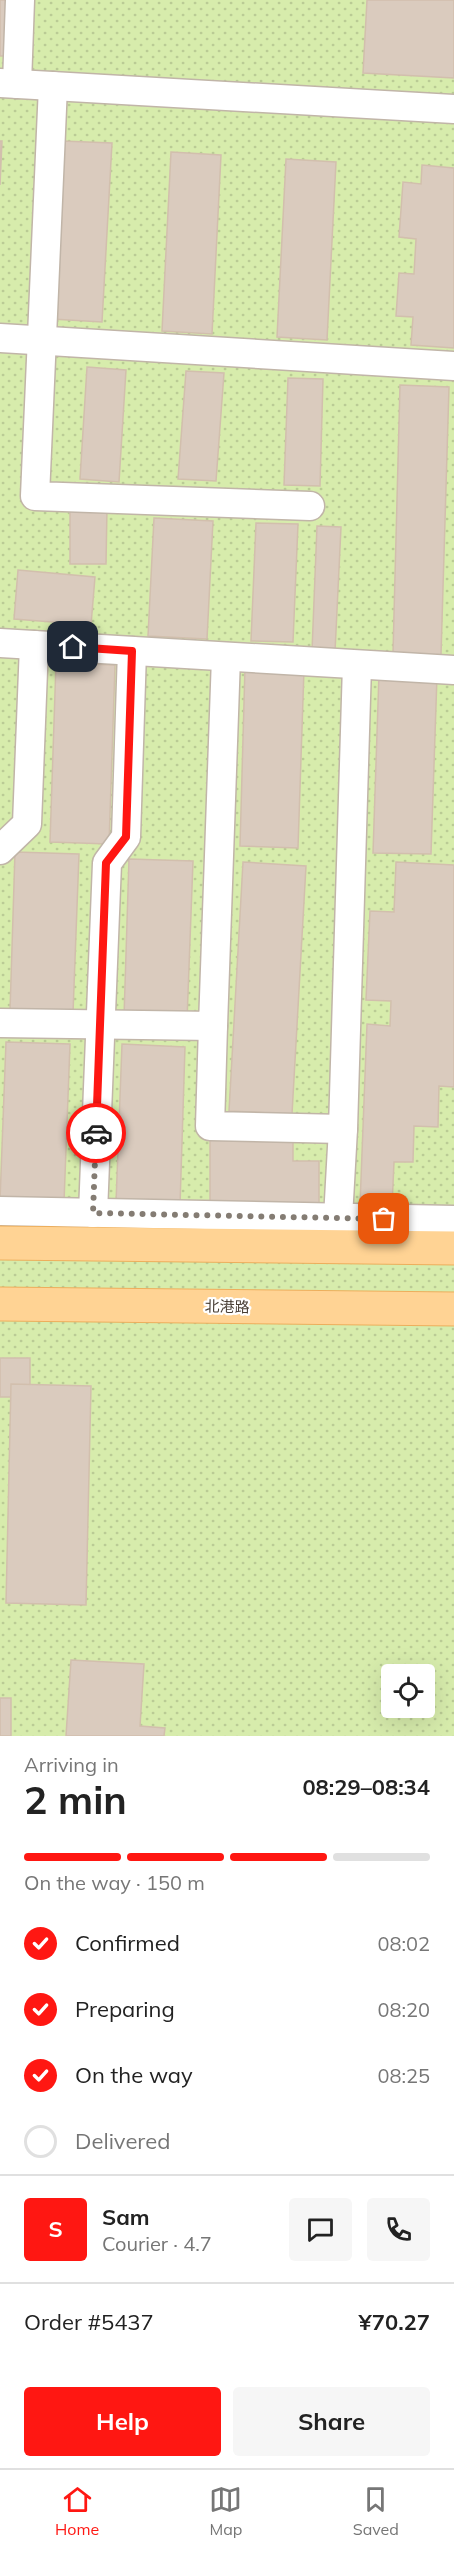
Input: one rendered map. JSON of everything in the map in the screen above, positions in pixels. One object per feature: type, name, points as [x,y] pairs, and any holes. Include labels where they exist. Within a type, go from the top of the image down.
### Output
[{"type":"main road","points":[[0,1243],[454,1248]]},
{"type":"main road","name":"北港路","points":[[0,1304],[454,1309]]},
{"type":"street","points":[[20,0],[8,84],[454,109]]},
{"type":"street","points":[[52,86],[34,496],[310,506]]},
{"type":"street","points":[[0,338],[454,366]]},
{"type":"street","points":[[0,643],[454,670]]},
{"type":"street","points":[[0,850],[27,824],[34,645]]},
{"type":"street","points":[[93,1213],[106,863],[126,837],[132,651]]},
{"type":"street","points":[[226,657],[210,1126],[343,1129]]},
{"type":"street","points":[[338,1218],[343,1129],[357,665]]},
{"type":"street","points":[[0,1023],[213,1026]]},
{"type":"street","points":[[0,1211],[454,1220]]},
{"type":"green space","points":[[0,0],[454,0],[454,1736],[0,1736]]},
{"type":"building","points":[[0,0],[10,0],[7,56],[0,56]]},
{"type":"building","points":[[367,0],[454,0],[454,78],[363,73]]},
{"type":"building","points":[[0,141],[2,141],[0,185]]},
{"type":"building","points":[[62,141],[112,143],[102,322],[52,319]]},
{"type":"building","points":[[171,152],[221,155],[212,334],[162,331]]},
{"type":"building","points":[[286,159],[336,162],[327,340],[277,337]]},
{"type":"building","points":[[422,165],[454,168],[454,348],[411,345],[413,317],[396,316],[399,273],[414,274],[416,239],[399,237],[403,182],[421,184]]},
{"type":"building","points":[[87,367],[126,370],[119,482],[80,479]]},
{"type":"building","points":[[186,371],[224,373],[216,481],[178,479]]},
{"type":"building","points":[[288,378],[323,379],[320,486],[284,485]]},
{"type":"building","points":[[400,385],[449,387],[441,655],[393,653]]},
{"type":"building","points":[[70,507],[107,508],[106,564],[70,564]]},
{"type":"building","points":[[154,518],[213,521],[207,639],[148,636]]},
{"type":"building","points":[[256,523],[298,524],[293,642],[251,641]]},
{"type":"building","points":[[317,526],[341,527],[335,652],[312,651]]},
{"type":"building","points":[[18,570],[95,577],[91,625],[14,619]]},
{"type":"building","points":[[56,663],[115,665],[109,844],[50,842]]},
{"type":"building","points":[[245,667],[304,669],[298,848],[240,846]]},
{"type":"building","points":[[379,674],[437,676],[431,854],[373,853]]},
{"type":"building","points":[[15,852],[79,854],[73,1013],[10,1011]]},
{"type":"building","points":[[129,859],[193,861],[187,1020],[124,1017]]},
{"type":"building","points":[[243,862],[306,866],[292,1114],[229,1111]]},
{"type":"building","points":[[396,862],[454,865],[454,1087],[439,1086],[438,1127],[414,1126],[413,1162],[394,1162],[392,1206],[360,1205],[367,1024],[390,1026],[391,1001],[366,1000],[370,911],[394,912]]},
{"type":"building","points":[[6,1042],[70,1044],[64,1202],[0,1200]]},
{"type":"building","points":[[122,1044],[185,1047],[180,1205],[116,1203]]},
{"type":"building","points":[[210,1138],[293,1138],[293,1161],[319,1161],[319,1212],[210,1212]]},
{"type":"building","points":[[0,1358],[30,1358],[30,1397],[0,1397]]},
{"type":"building","points":[[11,1384],[91,1386],[86,1605],[6,1603]]},
{"type":"building","points":[[71,1660],[144,1664],[140,1726],[165,1728],[164,1736],[66,1736]]},
{"type":"building","points":[[0,1698],[11,1698],[11,1736],[0,1736]]},
{"type":"way so far","points":[[96,1133],[93,1213],[384,1219]]},
{"type":"route","points":[[73,647],[132,651],[126,837],[106,863],[96,1133]]}]
